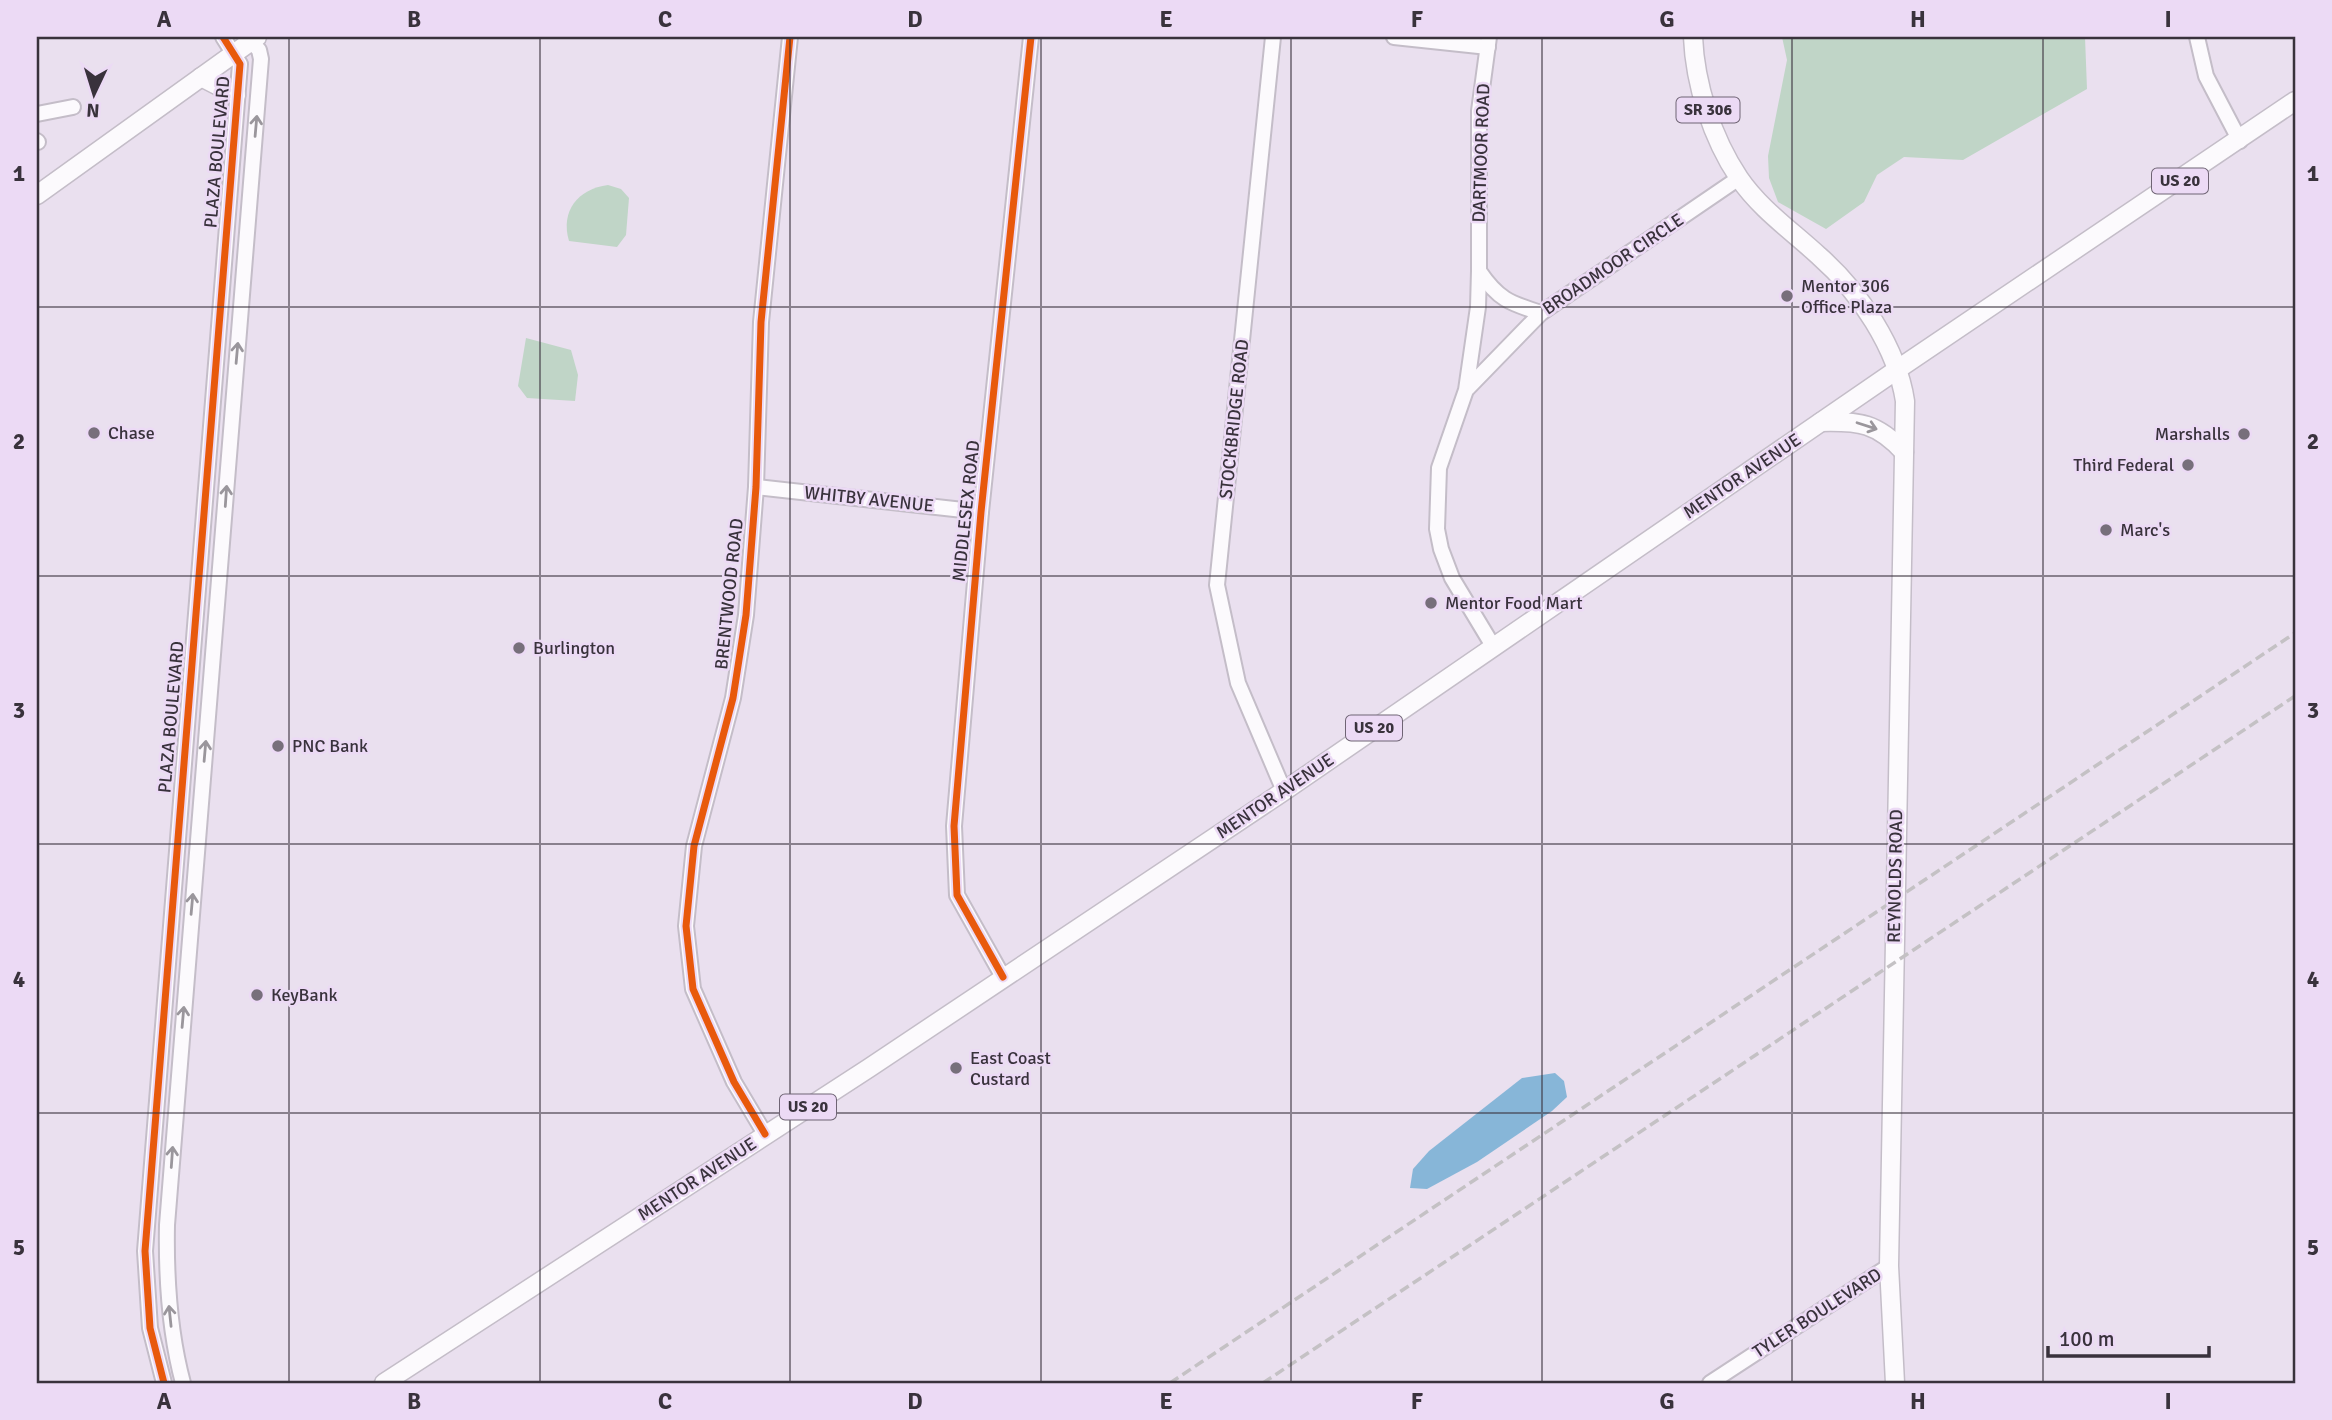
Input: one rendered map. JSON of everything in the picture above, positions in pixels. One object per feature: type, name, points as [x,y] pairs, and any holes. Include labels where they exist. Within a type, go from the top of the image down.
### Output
[{"type":"main road","name":"SR 306","points":[[1693,37],[1699,82],[1717,135],[1739,178],[1782,225],[1843,280],[1898,369]]},
{"type":"main road","points":[[37,195],[234,54],[252,38]]},
{"type":"main road","points":[[201,76],[236,95]]},
{"type":"main road","name":"MENTOR AVENUE","points":[[384,1383],[1284,792],[1898,369],[2295,102]]},
{"type":"main road","name":"REYNOLDS ROAD","points":[[1895,1383],[1889,1266],[1905,401],[1898,369]]},
{"type":"main road","points":[[1821,422],[1848,421],[1872,426],[1889,436],[1904,453]]},
{"type":"street","points":[[223,37],[234,54]]},
{"type":"street","name":"BRENTWOOD ROAD","points":[[765,1134],[734,1082],[693,989],[686,926],[694,846],[733,698],[746,615],[756,487],[761,322],[790,37]]},
{"type":"street","name":"MIDDLESEX ROAD","points":[[1003,978],[957,895],[954,826],[981,512],[1031,37]]},
{"type":"street","name":"STOCKBRIDGE ROAD","points":[[1273,37],[1217,585],[1238,683],[1284,792]]},
{"type":"street","points":[[1394,37],[1488,42]]},
{"type":"street","points":[[2197,37],[2206,76],[2240,141]]},
{"type":"street","name":"PLAZA BOULEVARD","points":[[183,1383],[170,1321],[167,1225],[261,58],[252,38]]},
{"type":"street","name":"DARTMOOR ROAD","points":[[1488,42],[1478,132],[1478,307],[1466,390],[1439,468],[1437,529],[1441,550],[1452,578],[1493,646]]},
{"type":"street","name":"PLAZA BOULEVARD","points":[[164,1383],[150,1328],[145,1251],[240,64],[234,54]]},
{"type":"street","points":[[37,114],[73,107]]},
{"type":"street","name":"BROADMOOR CIRCLE","points":[[1466,390],[1541,313],[1739,178]]},
{"type":"street","points":[[1479,271],[1492,289],[1508,303],[1541,313]]},
{"type":"street","name":"WHITBY AVENUE","points":[[756,487],[981,512]]},
{"type":"street","name":"TYLER BOULEVARD","points":[[1710,1383],[1889,1266]]},
{"type":"green space","points":[[1782,37],[2085,37],[2087,89],[1963,160],[1904,157],[1877,175],[1864,202],[1826,229],[1778,202],[1769,178],[1768,156],[1787,60]]},
{"type":"green space","points":[[608,185],[621,189],[629,198],[626,235],[617,247],[569,241],[567,220],[574,203],[588,191]]},
{"type":"green space","points":[[526,338],[571,350],[578,375],[575,401],[527,398],[518,386]]},
{"type":"water","points":[[1555,1073],[1564,1081],[1567,1097],[1552,1111],[1477,1162],[1427,1189],[1410,1188],[1413,1169],[1429,1151],[1522,1078]]},
{"type":"railway","points":[[1170,1383],[2295,633]]},
{"type":"railway","points":[[1263,1383],[2295,696]]},
{"type":"cycle path","points":[[164,1383],[150,1328],[145,1251],[240,64],[223,37]]},
{"type":"cycle path","points":[[765,1134],[734,1082],[693,989],[686,926],[694,846],[733,698],[746,615],[756,487],[761,322],[790,37]]},
{"type":"cycle path","points":[[1003,977],[957,895],[954,826],[981,512],[1031,37]]},
{"type":"place","name":"Mentor 306 Office Plaza","points":[[1787,296]]},
{"type":"place","name":"Chase","points":[[94,433]]},
{"type":"place","name":"Marshalls","points":[[2244,434]]},
{"type":"place","name":"Third Federal","points":[[2188,465]]},
{"type":"place","name":"Marc's","points":[[2106,530]]},
{"type":"place","name":"Mentor Food Mart","points":[[1431,603]]},
{"type":"place","name":"Burlington","points":[[519,648]]},
{"type":"place","name":"PNC Bank","points":[[278,746]]},
{"type":"place","name":"KeyBank","points":[[257,995]]},
{"type":"place","name":"East Coast Custard","points":[[956,1068]]}]
